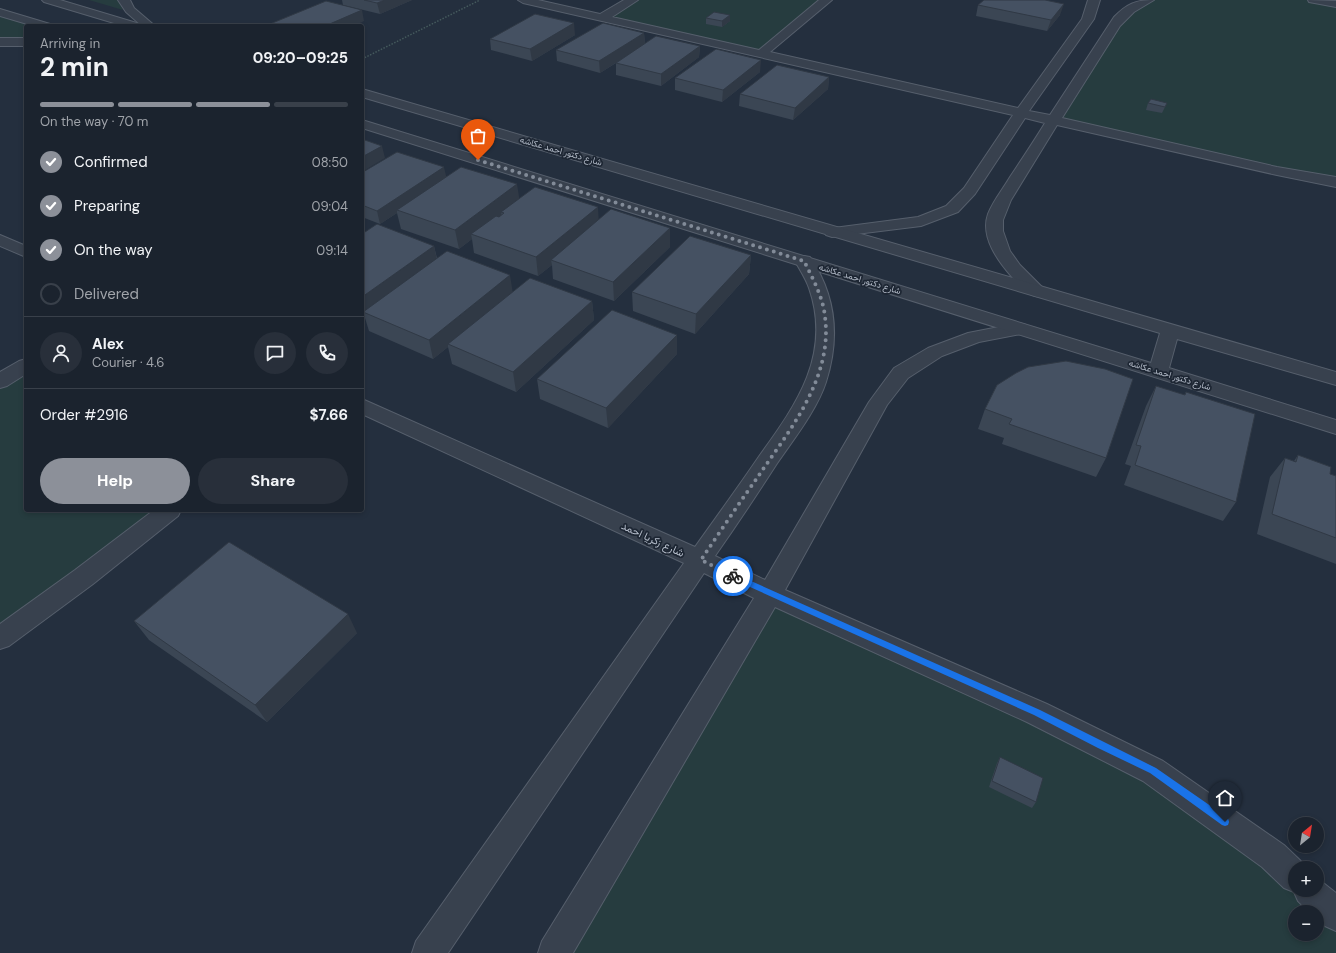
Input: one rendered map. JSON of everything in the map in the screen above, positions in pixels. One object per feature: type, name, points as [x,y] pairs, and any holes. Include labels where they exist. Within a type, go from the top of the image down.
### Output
[{"type":"street","points":[[48,0],[129,24]]},
{"type":"street","points":[[124,0],[130,10],[147,24]]},
{"type":"street","points":[[523,0],[1021,114],[1054,120],[1277,171],[1336,182]]},
{"type":"street","points":[[602,18],[632,0]]},
{"type":"street","points":[[761,54],[826,0]]},
{"type":"street","points":[[832,232],[921,221],[952,210],[970,192],[1021,114],[1088,19],[1094,0]]},
{"type":"street","points":[[1038,292],[1011,267],[997,242],[995,220],[1003,200],[1118,19],[1133,7],[1148,0]]},
{"type":"street","points":[[1313,0],[1336,4]]},
{"type":"street","points":[[0,12],[39,24]]},
{"type":"street","points":[[0,42],[24,42]]},
{"type":"street","name":"شارع دكتور احمد عكاشه","points":[[364,94],[1336,379]]},
{"type":"street","points":[[419,142],[456,120]]},
{"type":"street","name":"شارع دكتور احمد عكاشه","points":[[364,125],[1336,427]]},
{"type":"street","points":[[0,240],[24,251]]},
{"type":"street","points":[[428,953],[701,560],[799,416],[816,382],[825,349],[825,318],[818,288],[804,261]]},
{"type":"street","points":[[554,953],[770,594],[880,402],[901,373],[935,352],[974,337],[1019,329]]},
{"type":"street","points":[[1158,372],[1170,331]]},
{"type":"street","points":[[0,381],[24,366]]},
{"type":"street","name":"شارع زكريا احمد","points":[[364,407],[701,560],[770,594],[1037,713],[1153,771],[1273,856],[1288,870]]},
{"type":"street","points":[[0,638],[84,577],[167,512]]},
{"type":"street","points":[[1317,897],[1336,915]]},
{"type":"path","points":[[364,58],[480,0]]},
{"type":"green space","points":[[89,0],[118,0],[123,10]]},
{"type":"green space","points":[[632,0],[826,0],[761,54],[602,18]]},
{"type":"green space","points":[[1147,0],[1313,0],[1336,4],[1336,182],[1053,120],[1133,7]]},
{"type":"green space","points":[[0,12],[39,24],[24,24],[24,42],[0,42]]},
{"type":"green space","points":[[24,366],[24,512],[167,512],[0,638],[0,381]]},
{"type":"green space","points":[[770,594],[1153,771],[1288,884],[1288,897],[1306,897],[1320,905],[1288,905],[1288,941],[1324,941],[1324,908],[1336,915],[1336,953],[554,953]]},
{"type":"building","points":[[364,0],[385,0],[377,3]]},
{"type":"building","points":[[984,0],[1045,0],[1064,4],[1051,20],[978,5]]},
{"type":"building","points":[[326,1],[362,10],[330,24],[270,24]]},
{"type":"building","points":[[714,12],[730,15],[722,21],[706,18]]},
{"type":"building","points":[[535,14],[574,23],[530,49],[490,39]]},
{"type":"building","points":[[603,23],[644,33],[599,61],[556,50]]},
{"type":"building","points":[[656,36],[700,46],[661,74],[616,63]]},
{"type":"building","points":[[716,49],[761,60],[723,90],[675,78]]},
{"type":"building","points":[[777,65],[829,77],[795,108],[740,94]]},
{"type":"building","points":[[1151,99],[1167,103],[1165,107],[1148,103]]},
{"type":"building","points":[[364,140],[382,146],[364,156]]},
{"type":"building","points":[[397,152],[444,167],[377,211],[364,206],[364,171]]},
{"type":"building","points":[[461,167],[517,184],[455,230],[397,210]]},
{"type":"building","points":[[535,187],[598,207],[536,257],[471,234],[496,216],[499,217],[504,213],[501,212]]},
{"type":"building","points":[[611,209],[670,228],[613,282],[551,260]]},
{"type":"building","points":[[377,224],[434,246],[364,296],[364,233]]},
{"type":"building","points":[[690,236],[751,255],[696,314],[632,292]]},
{"type":"building","points":[[447,251],[510,275],[429,340],[364,311]]},
{"type":"building","points":[[530,278],[592,301],[513,372],[448,344]]},
{"type":"building","points":[[612,310],[677,335],[606,408],[537,379]]},
{"type":"building","points":[[1066,361],[1105,369],[1133,379],[1106,458],[1009,424],[1012,419],[985,409],[997,385],[1016,373],[1028,367]]},
{"type":"building","points":[[1156,386],[1185,395],[1186,392],[1255,414],[1236,502],[1135,465],[1141,446],[1136,445]]},
{"type":"building","points":[[1298,455],[1331,467],[1330,474],[1336,476],[1336,538],[1272,514],[1285,458],[1296,462]]},
{"type":"building","points":[[229,542],[348,614],[255,705],[134,621]]},
{"type":"building","points":[[1000,757],[1043,778],[1036,802],[992,781]]},
{"type":"way so far","points":[[478,160],[804,261],[818,288],[825,318],[825,349],[816,382],[799,416],[701,560],[733,576]]},
{"type":"route","points":[[733,576],[770,594],[1037,713],[1153,771],[1225,822]]}]
